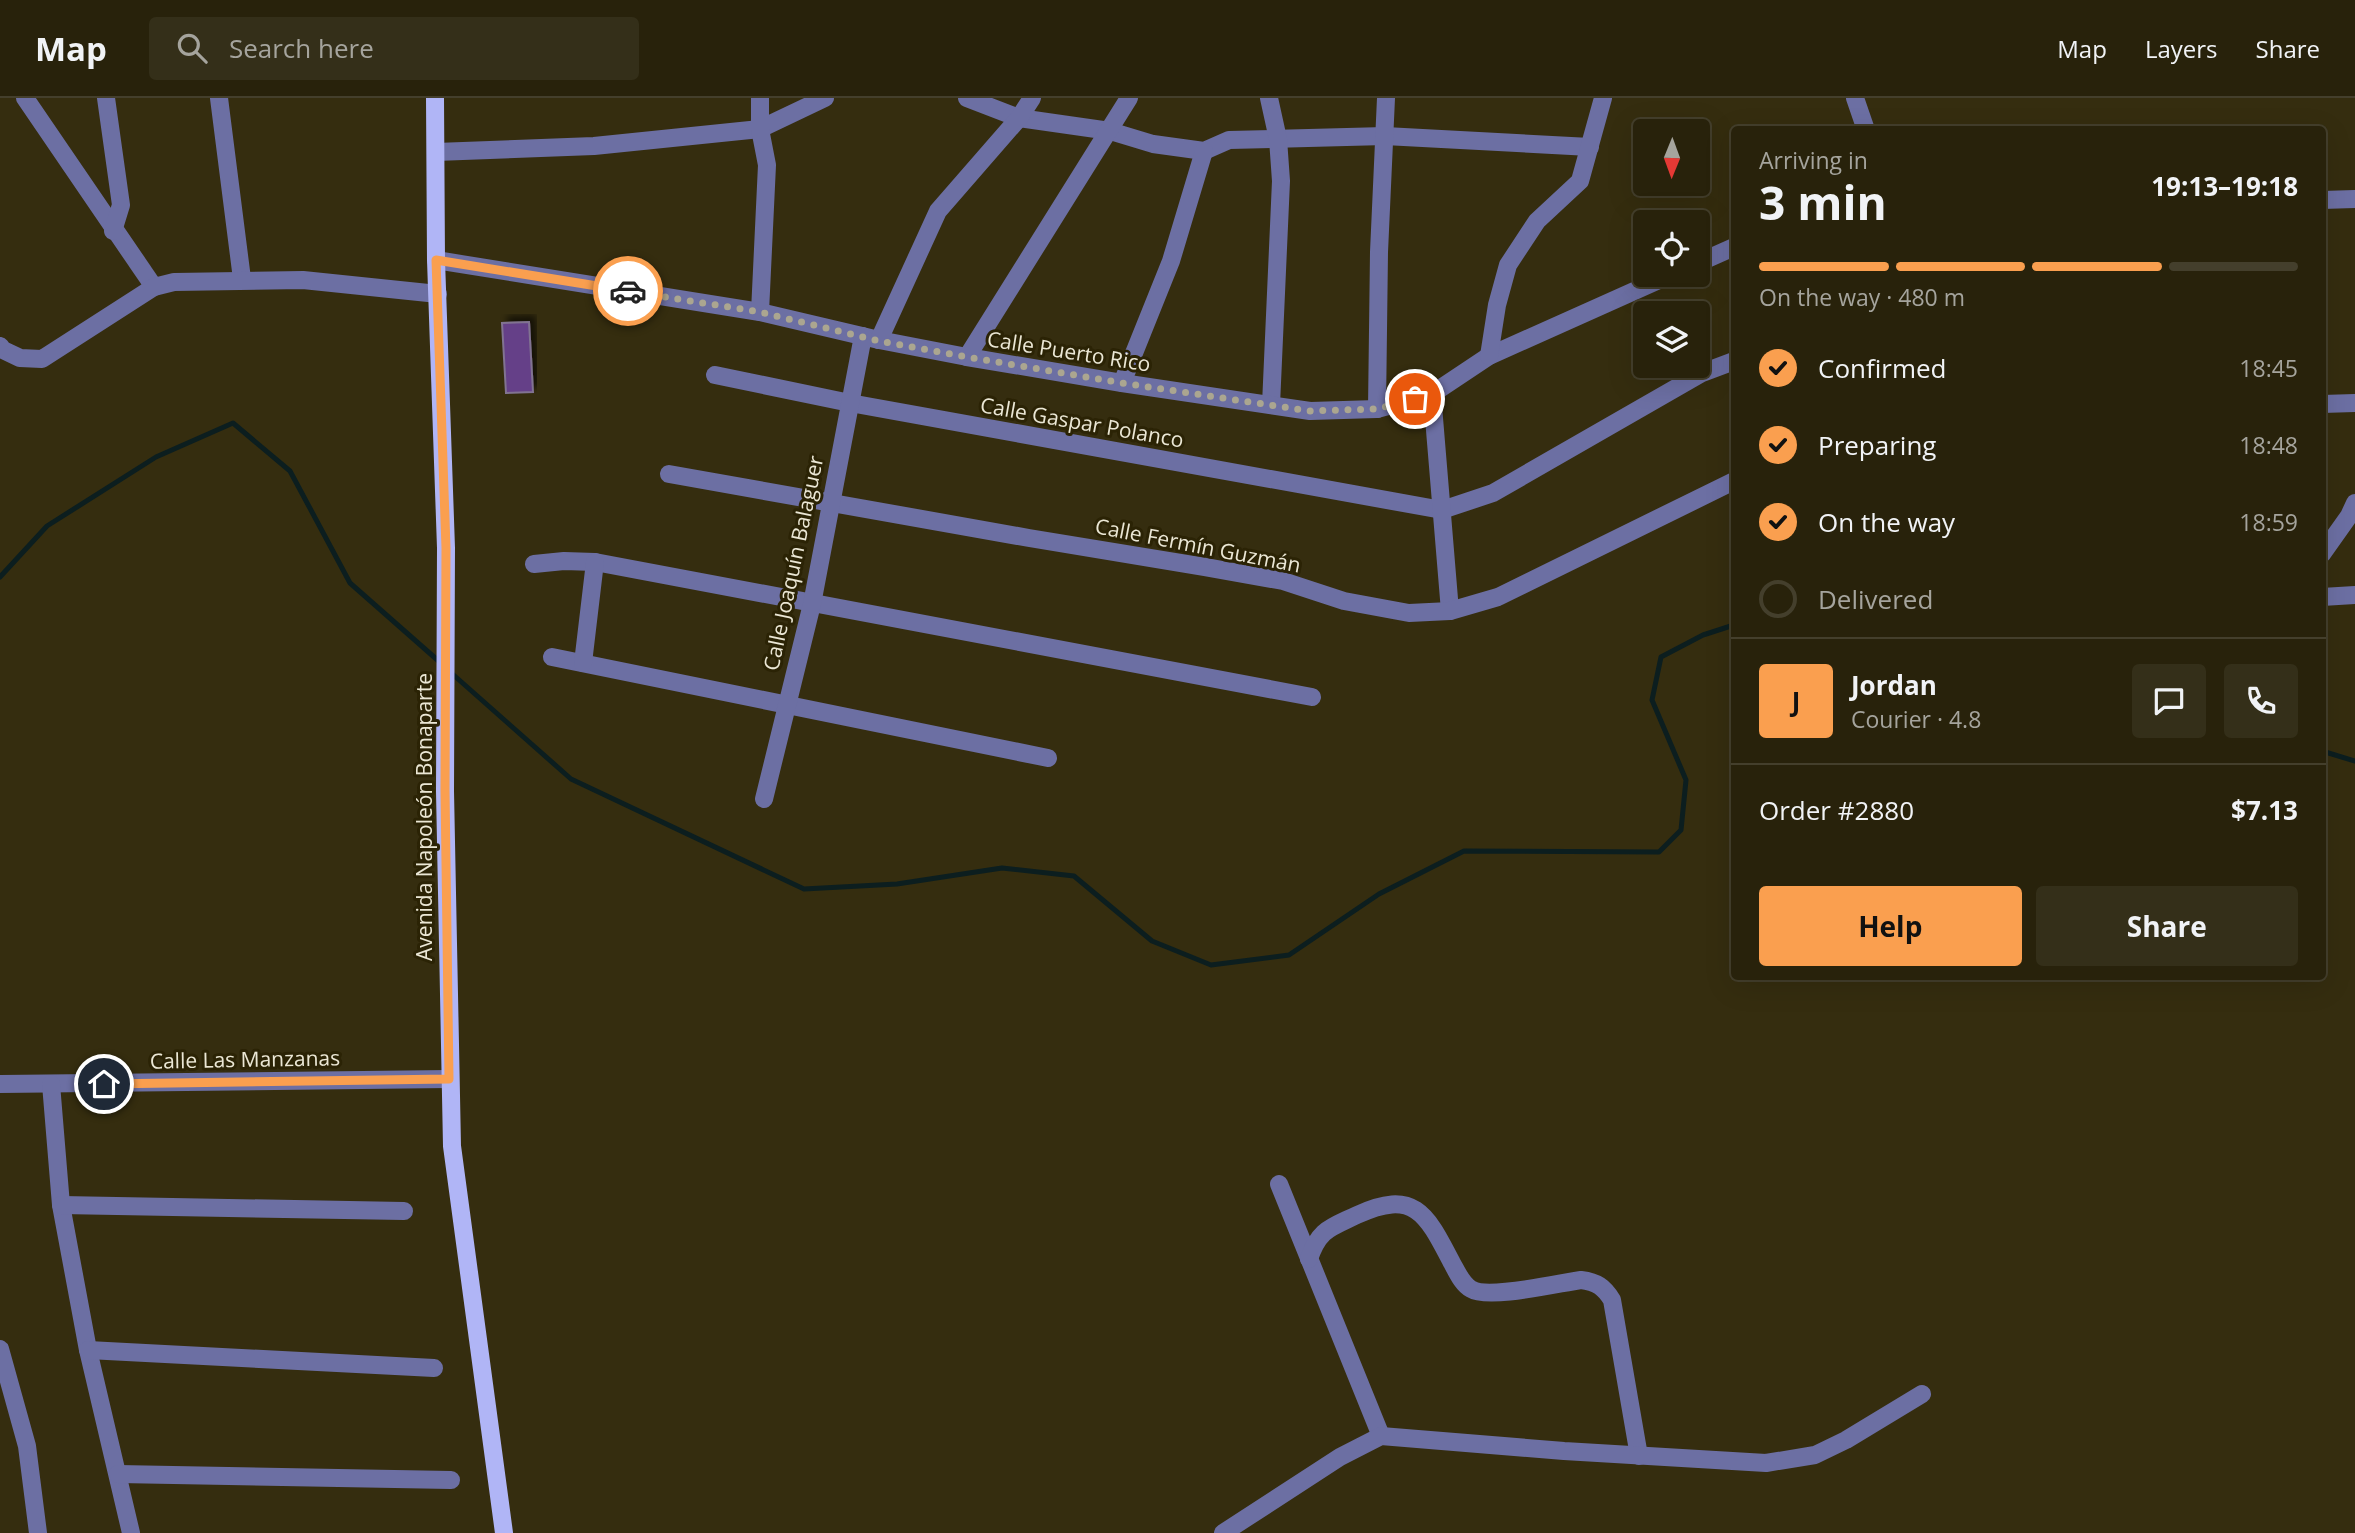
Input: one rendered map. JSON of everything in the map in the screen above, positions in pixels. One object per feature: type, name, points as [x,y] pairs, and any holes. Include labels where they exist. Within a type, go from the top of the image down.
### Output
[{"type":"main road","name":"Avenida Napoleón Bonaparte","points":[[435,98],[436,260],[446,548],[445,790],[452,1146],[504,1533]]},
{"type":"street","points":[[25,98],[154,287]]},
{"type":"street","points":[[106,98],[121,205],[113,230]]},
{"type":"street","points":[[219,98],[242,279]]},
{"type":"street","points":[[760,98],[761,129],[767,165],[760,312]]},
{"type":"street","points":[[436,152],[594,146],[761,129],[825,98]]},
{"type":"street","points":[[967,98],[1018,118],[1110,131],[1153,144],[1204,150],[1230,140],[1385,136],[1590,147]]},
{"type":"street","name":"Calle Joaquín Balaguer","points":[[764,799],[812,604],[850,403],[871,338],[938,211],[1032,98]]},
{"type":"street","points":[[967,357],[1129,98]]},
{"type":"street","points":[[1269,98],[1278,139],[1281,181],[1271,405]]},
{"type":"street","points":[[1377,409],[1379,252],[1386,98]]},
{"type":"street","points":[[1489,356],[1497,306],[1508,265],[1537,220],[1580,181],[1602,98]]},
{"type":"street","points":[[1855,98],[1865,126]]},
{"type":"street","points":[[1122,383],[1171,261],[1204,150]]},
{"type":"street","points":[[2326,200],[2355,199]]},
{"type":"street","points":[[1710,258],[1731,248]]},
{"type":"street","name":"Calle Puerto Rico","points":[[436,260],[760,312],[967,357],[1310,411],[1377,409],[1432,394],[1489,356],[1643,287]]},
{"type":"street","points":[[0,346],[20,358],[42,359],[154,287],[174,282],[303,280],[438,294]]},
{"type":"street","points":[[1442,510],[1493,493],[1702,373],[1731,362]]},
{"type":"street","name":"Calle Gaspar Polanco","points":[[715,375],[850,403],[1442,510]]},
{"type":"street","points":[[1432,394],[1450,611]]},
{"type":"street","points":[[2326,404],[2355,403]]},
{"type":"street","name":"Calle Fermín Guzmán","points":[[669,474],[1283,582],[1378,608],[1409,613],[1450,611],[1497,597],[1731,482]]},
{"type":"street","points":[[2326,548],[2355,503]]},
{"type":"street","points":[[583,663],[595,562]]},
{"type":"street","points":[[534,564],[595,562],[1312,697]]},
{"type":"street","points":[[2326,597],[2355,595]]},
{"type":"street","points":[[552,657],[1048,758]]},
{"type":"street","name":"Calle Las Manzanas","points":[[0,1084],[449,1079]]},
{"type":"street","points":[[51,1084],[61,1205],[88,1350],[131,1533]]},
{"type":"street","points":[[1279,1184],[1381,1436]]},
{"type":"street","points":[[1309,1259],[1315,1240],[1328,1229],[1380,1204],[1400,1203],[1418,1210],[1437,1235],[1459,1277],[1471,1289],[1487,1294],[1581,1280],[1594,1282],[1604,1288],[1612,1300],[1639,1456]]},
{"type":"street","points":[[61,1205],[404,1211]]},
{"type":"street","points":[[0,1349],[27,1446],[38,1533]]},
{"type":"street","points":[[88,1350],[434,1368]]},
{"type":"street","points":[[1223,1533],[1340,1457],[1381,1436],[1766,1463],[1815,1455],[1846,1440],[1922,1394]]},
{"type":"street","points":[[118,1474],[451,1480]]},
{"type":"building","points":[[529,322],[533,392],[506,393],[502,323]]},
{"type":"waterway","points":[[0,577],[47,526],[156,457],[233,423],[290,471],[350,583],[442,664]]},
{"type":"waterway","points":[[449,671],[571,779],[804,889],[897,884],[1002,868],[1074,876],[1152,941],[1211,965],[1289,955],[1379,894],[1464,851],[1659,852],[1681,830],[1686,780],[1652,700],[1661,657],[1703,635],[1731,626]]},
{"type":"waterway","points":[[2326,752],[2355,761]]},
{"type":"way so far","points":[[628,291],[760,312],[879,341],[967,357],[1310,411],[1377,409],[1415,399]]},
{"type":"route","points":[[104,1084],[449,1079],[445,790],[446,548],[436,260],[628,291]]}]
